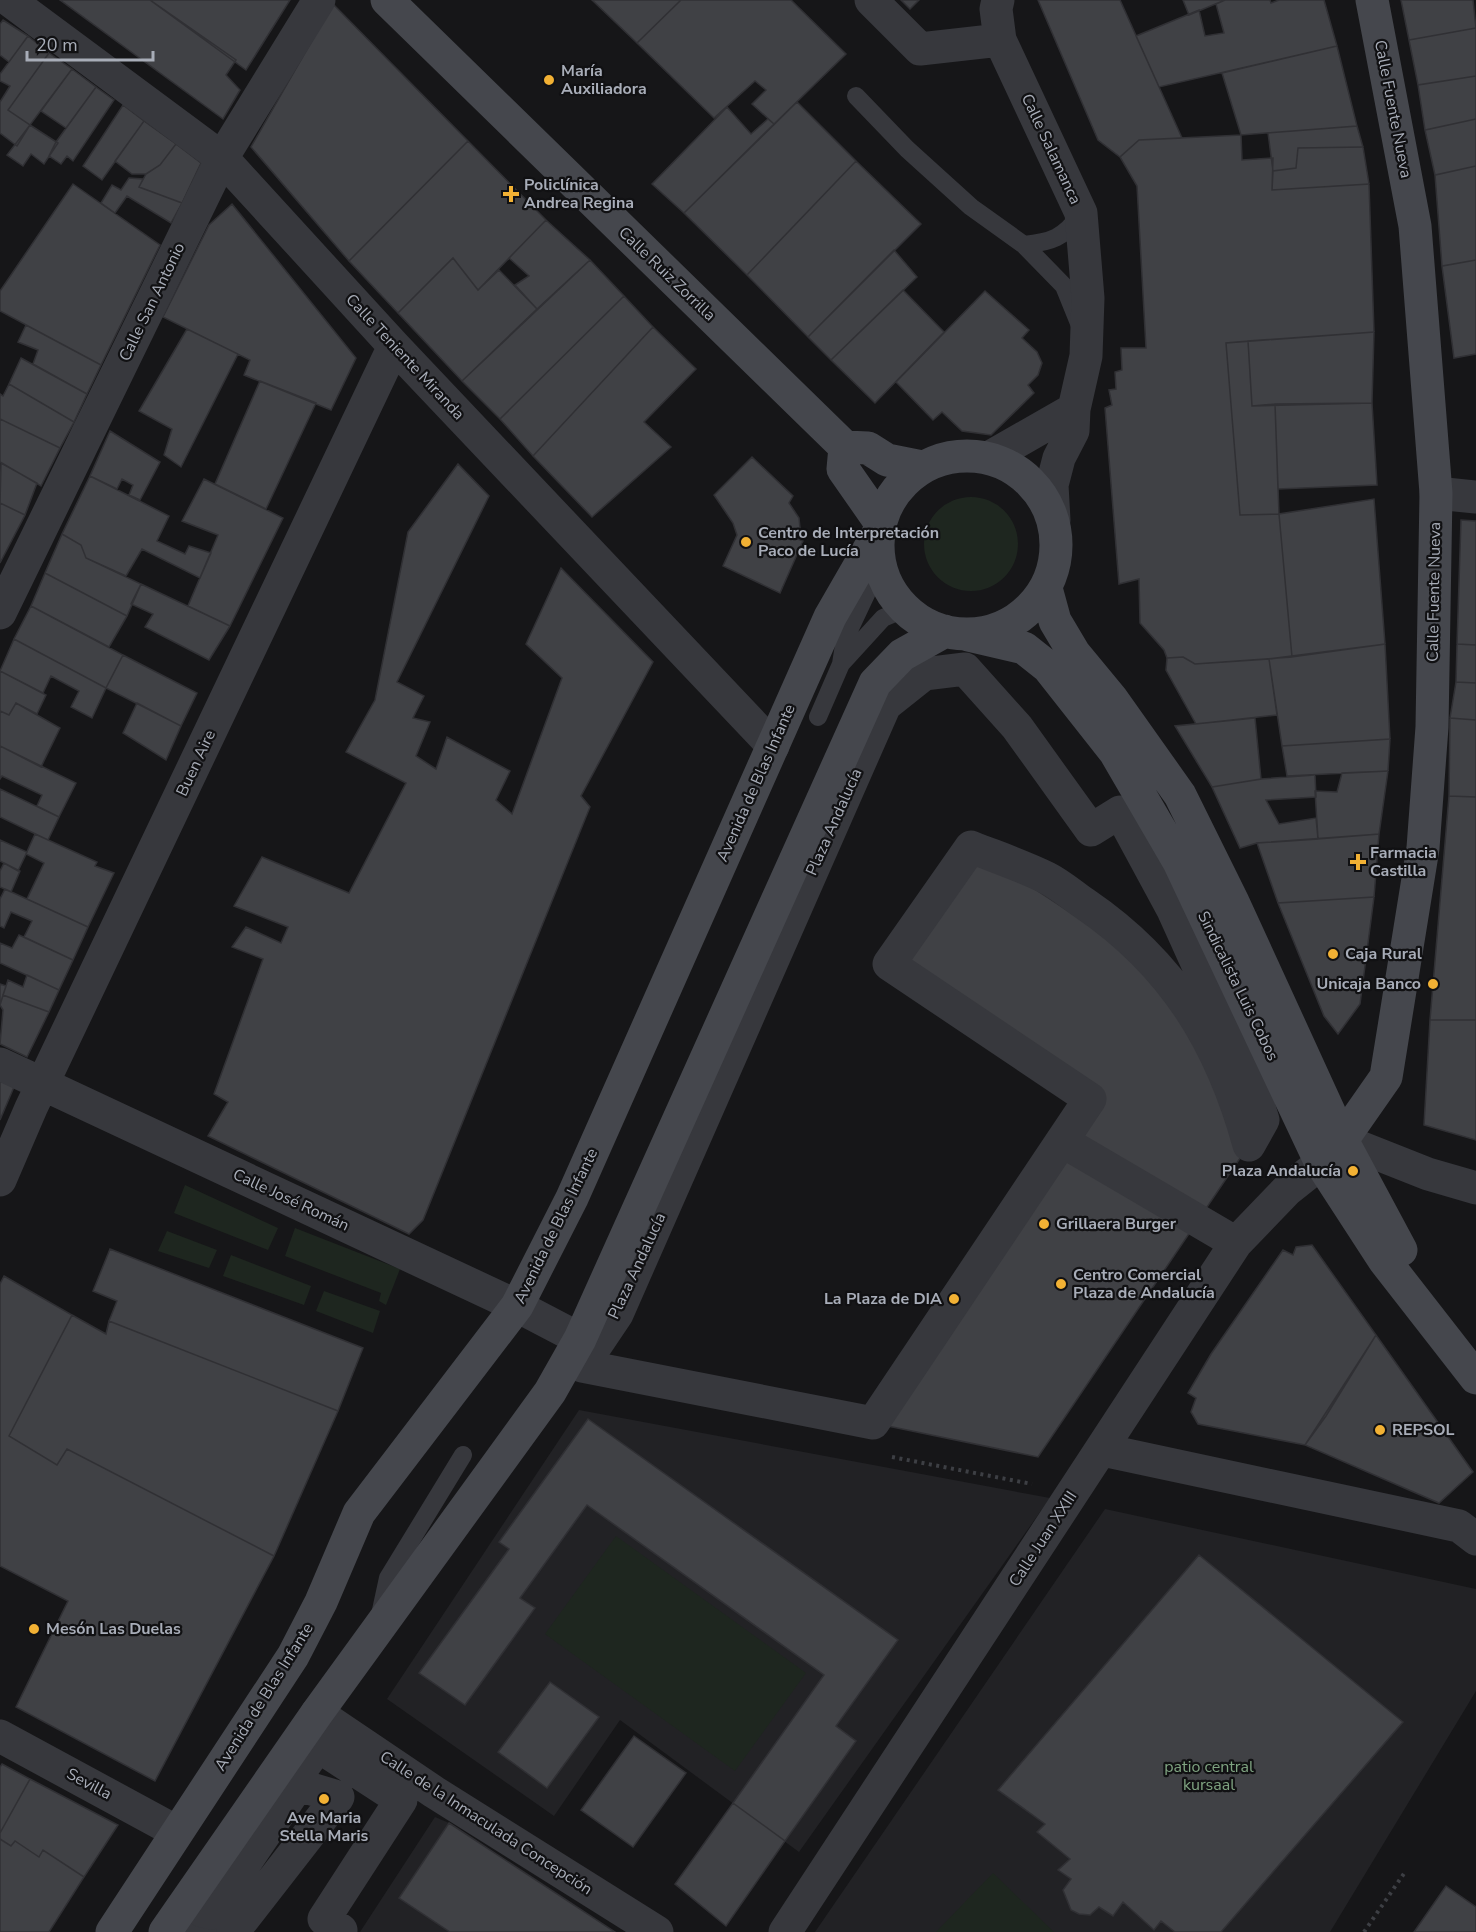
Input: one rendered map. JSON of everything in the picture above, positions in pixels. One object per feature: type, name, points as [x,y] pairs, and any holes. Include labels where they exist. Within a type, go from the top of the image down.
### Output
[{"type":"main road","name":"Calle Ruiz Zorrilla","points":[[387,0],[845,447]]},
{"type":"main road","name":"Calle Fuente Nueva","points":[[1332,1152],[1386,1077],[1423,848],[1432,727],[1436,493],[1416,226],[1372,0]]},
{"type":"main road","points":[[879,533],[843,469],[845,447],[868,448],[887,460],[921,467]]},
{"type":"main road","points":[[165,1932],[317,1713],[549,1392],[580,1339],[875,683],[902,655],[957,633],[992,631],[1013,622],[1031,607],[1046,588],[1054,567],[1058,543],[1054,520],[1045,499],[1030,480],[1012,466],[990,458],[967,455],[943,458],[921,467],[903,482],[889,501],[879,533],[880,569],[890,591],[904,609],[923,623],[957,633]]},
{"type":"main road","name":"Avenida de Blas Infante","points":[[111,1932],[293,1656],[321,1602],[359,1513],[517,1306],[573,1198],[830,617],[879,533]]},
{"type":"main road","name":"Sindicalista Luis Cobos","points":[[1046,588],[1055,621],[1074,653],[1112,699],[1180,795],[1233,902],[1332,1152],[1476,1350]]},
{"type":"main road","name":"Sindicalista Luis Cobos","points":[[957,633],[1024,648],[1048,667],[1115,752],[1179,862],[1332,1152],[1384,1260],[1476,1378]]},
{"type":"street","name":"Calle Teniente Miranda","points":[[9,0],[222,158],[394,346],[773,746]]},
{"type":"street","name":"Calle San Antonio","points":[[0,613],[222,158],[319,0]]},
{"type":"street","points":[[871,0],[920,49],[1000,40]]},
{"type":"street","name":"Calle Salamanca","points":[[998,0],[996,9],[1000,40],[1081,213],[1088,298],[1086,342],[1074,409],[1073,431],[1059,459],[1052,485],[1054,520]]},
{"type":"street","name":"Buen Aire","points":[[0,1180],[394,346]]},
{"type":"street","points":[[990,458],[1074,409]]},
{"type":"street","points":[[1436,493],[1476,497]]},
{"type":"street","name":"Plaza Andalucía","points":[[965,669],[1017,727],[1091,830],[1120,812],[1173,910],[1253,1087],[1263,1120],[1249,1145],[1237,1103],[1220,1060],[1200,1023],[1167,976],[1115,925],[1048,879],[971,847],[889,964],[1090,1099],[1062,1141],[873,1423],[582,1366],[617,1314],[885,705],[924,674],[965,669]]},
{"type":"street","name":"Calle José Román","points":[[0,1064],[517,1306],[580,1339]]},
{"type":"street","points":[[1062,1141],[1236,1243]]},
{"type":"street","points":[[1332,1152],[1428,1174],[1476,1188]]},
{"type":"street","name":"Calle Juan XXIII","points":[[785,1932],[1103,1450],[1236,1243],[1287,1190],[1332,1152]]},
{"type":"street","points":[[1103,1450],[1470,1526]]},
{"type":"street","name":"Calle de la Inmaculada Concepción","points":[[317,1713],[434,1792],[657,1932]]},
{"type":"street","name":"Sevilla","points":[[0,1736],[177,1832]]},
{"type":"street","points":[[233,1932],[338,1797],[298,1785],[210,1913],[202,1911],[318,1746],[401,1800],[324,1919],[342,1930],[340,1932]]},
{"type":"lane","points":[[856,96],[907,149],[971,207],[1024,245],[1064,286],[1086,342]]},
{"type":"lane","points":[[1024,245],[1042,243],[1069,232],[1081,213]]},
{"type":"lane","points":[[818,717],[841,664],[845,639],[870,586],[879,533]]},
{"type":"lane","points":[[841,664],[883,618],[904,609]]},
{"type":"lane","points":[[376,1632],[388,1578],[462,1455]]},
{"type":"lane","points":[[179,1932],[215,1928],[269,1863]]},
{"type":"path","points":[[1365,1932],[1405,1872]]},
{"type":"shaded area","points":[[971,497],[989,500],[1004,511],[1015,526],[1018,544],[1015,562],[1004,577],[989,588],[971,591],[953,588],[938,577],[927,562],[924,544],[927,526],[938,511],[953,500]]},
{"type":"shaded area","points":[[185,1185],[278,1228],[268,1250],[174,1213]]},
{"type":"shaded area","points":[[295,1228],[400,1269],[386,1305],[379,1301],[381,1293],[285,1256]]},
{"type":"shaded area","points":[[167,1231],[217,1250],[209,1268],[158,1251]]},
{"type":"shaded area","points":[[231,1255],[311,1286],[304,1305],[223,1276]]},
{"type":"shaded area","points":[[324,1291],[380,1311],[373,1333],[316,1311]]},
{"type":"shaded area","points":[[579,1410],[1050,1498],[799,1852],[620,1720],[554,1816],[387,1699]]},
{"type":"shaded area","points":[[1105,1509],[1476,1589],[1476,1691],[1330,1932],[815,1932]]},
{"type":"shaded area","points":[[616,1536],[806,1673],[735,1771],[545,1634]]},
{"type":"shaded area","points":[[435,1817],[449,1823],[615,1932],[360,1932]]},
{"type":"shaded area","points":[[993,1873],[1054,1932],[936,1932]]},
{"type":"building","points":[[60,0],[150,0],[236,60],[226,75],[240,90],[223,119]]},
{"type":"building","points":[[150,0],[290,0],[246,70]]},
{"type":"building","points":[[592,0],[681,0],[637,43]]},
{"type":"building","points":[[681,0],[791,0],[846,54],[774,124],[752,104],[766,90],[755,81],[714,118],[637,43]]},
{"type":"building","points":[[901,0],[919,0],[910,9]]},
{"type":"building","points":[[1038,0],[1120,0],[1182,138],[1139,140],[1120,157],[1098,140]]},
{"type":"building","points":[[1183,0],[1225,0],[1189,15]]},
{"type":"building","points":[[1225,0],[1270,0],[1271,3],[1279,0],[1324,0],[1337,46],[1159,87],[1136,36],[1199,10],[1205,36],[1224,33],[1216,4]]},
{"type":"building","points":[[1401,0],[1473,0],[1476,28],[1409,40]]},
{"type":"building","points":[[333,4],[468,141],[349,261],[251,147]]},
{"type":"building","points":[[3,20],[28,36],[9,62],[0,55],[0,24]]},
{"type":"building","points":[[1476,28],[1476,76],[1418,85],[1409,40]]},
{"type":"building","points":[[28,36],[49,53],[8,110],[30,125],[17,146],[0,133],[0,102],[10,86],[0,81],[0,74]]},
{"type":"building","points":[[1337,46],[1357,126],[1241,135],[1222,73]]},
{"type":"building","points":[[49,53],[72,69],[30,125],[8,110]]},
{"type":"building","points":[[72,69],[96,87],[66,128],[41,111]]},
{"type":"building","points":[[1476,76],[1476,119],[1425,130],[1418,85]]},
{"type":"building","points":[[96,87],[114,100],[73,161],[67,156],[61,164],[49,156],[56,142]]},
{"type":"building","points":[[797,102],[856,161],[747,275],[684,213]]},
{"type":"building","points":[[123,105],[144,121],[102,180],[83,166]]},
{"type":"building","points":[[727,107],[751,134],[768,119],[774,124],[684,213],[652,184]]},
{"type":"building","points":[[1476,119],[1476,166],[1435,175],[1425,130]]},
{"type":"building","points":[[144,121],[176,144],[160,165],[146,174],[132,174],[115,161]]},
{"type":"building","points":[[30,125],[58,143],[44,164],[31,154],[23,166],[7,155]]},
{"type":"building","points":[[1357,126],[1363,147],[1298,148],[1296,168],[1273,171],[1268,133]]},
{"type":"building","points":[[1241,135],[1242,160],[1273,158],[1272,190],[1369,184],[1374,332],[1226,343],[1240,515],[1279,514],[1292,657],[1195,664],[1183,657],[1167,658],[1164,650],[1140,623],[1139,579],[1119,584],[1105,408],[1112,405],[1109,390],[1116,389],[1115,372],[1122,370],[1121,348],[1146,348],[1137,186],[1120,157],[1139,140]]},
{"type":"building","points":[[468,141],[546,220],[478,290],[453,258],[398,313],[349,261]]},
{"type":"building","points":[[176,144],[201,163],[182,203],[139,187],[146,174],[160,165]]},
{"type":"building","points":[[1363,147],[1369,184],[1272,190],[1273,171],[1296,168],[1298,148]]},
{"type":"building","points":[[856,161],[921,224],[808,337],[747,275]]},
{"type":"building","points":[[1476,166],[1476,260],[1442,266],[1435,175]]},
{"type":"building","points":[[129,178],[143,179],[139,187],[182,203],[171,223],[127,196],[115,213],[101,203],[112,185],[121,190]]},
{"type":"building","points":[[73,184],[160,245],[101,365],[0,311],[0,291]]},
{"type":"building","points":[[232,204],[356,358],[331,410],[244,375],[250,360],[163,317],[209,225]]},
{"type":"building","points":[[546,220],[590,260],[537,309],[515,285],[529,276],[509,258]]},
{"type":"building","points":[[894,250],[917,277],[831,360],[808,337]]},
{"type":"building","points":[[453,258],[478,290],[499,270],[537,309],[462,381],[398,313]]},
{"type":"building","points":[[590,260],[624,296],[500,419],[462,381]]},
{"type":"building","points":[[1476,260],[1476,354],[1454,358],[1442,266]]},
{"type":"building","points":[[903,290],[944,332],[875,403],[831,360]]},
{"type":"building","points":[[985,291],[1029,330],[1022,338],[1037,352],[1042,363],[1038,375],[1028,385],[1034,393],[991,435],[962,431],[942,412],[933,420],[896,382]]},
{"type":"building","points":[[624,296],[653,327],[533,456],[500,419]]},
{"type":"building","points":[[26,325],[101,365],[87,394],[33,364],[38,350],[18,342]]},
{"type":"building","points":[[653,327],[696,369],[644,422],[671,447],[592,517],[533,456]]},
{"type":"building","points":[[187,329],[238,354],[181,467],[164,455],[172,429],[139,411]]},
{"type":"building","points":[[1374,332],[1372,403],[1252,406],[1248,341]]},
{"type":"building","points":[[1248,341],[1252,406],[1275,404],[1279,514],[1240,515],[1226,343]]},
{"type":"building","points":[[21,358],[87,394],[74,422],[9,384]]},
{"type":"building","points":[[260,381],[316,403],[266,509],[215,484]]},
{"type":"building","points":[[9,384],[74,422],[60,448],[0,419],[0,394],[3,396]]},
{"type":"building","points":[[1372,403],[1377,485],[1278,489],[1275,404]]},
{"type":"building","points":[[0,419],[60,448],[41,486],[0,462]]},
{"type":"building","points":[[110,431],[160,462],[140,500],[129,495],[133,485],[122,479],[117,489],[90,476]]},
{"type":"building","points":[[752,457],[793,496],[789,503],[799,518],[800,528],[795,538],[803,541],[780,593],[723,566],[737,535],[733,523],[714,495]]},
{"type":"building","points":[[1,463],[37,483],[25,515],[0,503]]},
{"type":"building","points":[[458,464],[489,496],[397,682],[424,696],[413,718],[430,722],[416,756],[436,769],[447,737],[510,771],[496,800],[512,814],[562,678],[526,644],[561,568],[653,662],[581,796],[590,807],[423,1220],[409,1234],[208,1136],[228,1102],[214,1094],[263,959],[232,947],[246,927],[281,943],[288,927],[234,906],[262,857],[349,893],[406,783],[346,752],[375,700],[408,532]]},
{"type":"building","points":[[90,476],[169,516],[157,541],[185,554],[189,546],[211,553],[200,578],[142,549],[126,576],[86,558],[81,545],[62,534]]},
{"type":"building","points":[[204,479],[283,518],[230,626],[188,606],[218,535],[182,521]]},
{"type":"building","points":[[1374,499],[1385,644],[1292,657],[1279,514]]},
{"type":"building","points":[[0,503],[25,515],[0,563]]},
{"type":"building","points":[[1461,520],[1476,521],[1476,645],[1457,644]]},
{"type":"building","points":[[62,534],[81,545],[86,558],[141,584],[127,616],[45,573]]},
{"type":"building","points":[[45,573],[127,616],[109,647],[31,606]]},
{"type":"building","points":[[141,584],[230,626],[209,660],[145,627],[153,614],[131,604]]},
{"type":"building","points":[[31,606],[123,655],[106,688],[14,639]]},
{"type":"building","points":[[14,639],[106,688],[92,718],[71,707],[79,691],[51,676],[43,693],[0,671]]},
{"type":"building","points":[[1385,644],[1390,739],[1282,746],[1269,659]]},
{"type":"building","points":[[1457,644],[1476,645],[1476,683],[1456,682]]},
{"type":"building","points":[[123,655],[197,693],[181,726],[106,688]]},
{"type":"building","points":[[1183,657],[1195,664],[1269,659],[1277,715],[1196,724],[1166,670],[1167,658]]},
{"type":"building","points":[[0,671],[46,695],[37,714],[16,703],[9,715],[0,711]]},
{"type":"building","points":[[1456,682],[1476,683],[1476,720],[1450,718]]},
{"type":"building","points":[[16,703],[60,728],[41,767],[0,746],[0,711],[9,715]]},
{"type":"building","points":[[137,703],[181,726],[166,760],[123,733]]},
{"type":"building","points":[[1255,718],[1261,779],[1212,787],[1175,726]]},
{"type":"building","points":[[1450,718],[1476,720],[1476,797],[1449,796]]},
{"type":"building","points":[[1390,739],[1388,771],[1287,776],[1282,746]]},
{"type":"building","points":[[0,746],[76,783],[59,817],[37,806],[42,795],[2,776],[0,779]]},
{"type":"building","points":[[1388,771],[1379,834],[1318,839],[1315,791],[1337,792],[1342,773]]},
{"type":"building","points":[[1315,775],[1316,797],[1266,800],[1279,824],[1316,818],[1318,839],[1257,843],[1240,848],[1212,787],[1261,779]]},
{"type":"building","points":[[0,789],[59,817],[48,840],[0,817]]},
{"type":"building","points":[[1449,796],[1476,797],[1476,1020],[1430,1020]]},
{"type":"building","points":[[35,834],[97,862],[95,866],[114,873],[88,927],[27,899],[44,863],[26,854]]},
{"type":"building","points":[[1379,834],[1374,897],[1278,903],[1257,843]]},
{"type":"building","points":[[0,840],[27,852],[18,871],[0,861]]},
{"type":"building","name":"Centro Comercial Plaza de Andalucía","points":[[971,847],[1167,976],[1249,1145],[1038,1457],[873,1423],[1090,1099],[889,964]]},
{"type":"building","points":[[4,863],[20,871],[11,892],[0,887],[0,871]]},
{"type":"building","points":[[5,889],[88,927],[73,960],[24,937],[32,921],[11,912],[4,928],[0,926],[0,899]]},
{"type":"building","name":"Caja Rural","points":[[1374,897],[1360,1004],[1338,1034],[1324,1016],[1278,903]]},
{"type":"building","points":[[19,935],[73,960],[59,990],[0,963],[0,943],[12,948]]},
{"type":"building","points":[[27,975],[59,990],[49,1012],[3,995],[8,980],[23,987]]},
{"type":"building","points":[[0,984],[6,986],[0,1005]]},
{"type":"building","points":[[3,995],[49,1012],[27,1057],[0,1044],[3,1010],[0,1005]]},
{"type":"building","points":[[1430,1020],[1476,1020],[1476,1140],[1424,1125]]},
{"type":"building","points":[[0,1081],[14,1087],[0,1120]]},
{"type":"building","points":[[1312,1245],[1376,1335],[1326,1416],[1305,1445],[1198,1424],[1191,1412],[1196,1398],[1188,1393],[1211,1354],[1283,1250],[1293,1255],[1296,1247]]},
{"type":"building","points":[[110,1249],[363,1348],[338,1411],[109,1321],[117,1301],[93,1291]]},
{"type":"building","points":[[4,1276],[72,1315],[9,1436],[57,1465],[67,1449],[274,1556],[155,1781],[16,1707],[68,1601],[0,1566],[0,1284]]},
{"type":"building","points":[[72,1315],[106,1334],[109,1321],[338,1411],[274,1556],[67,1449],[57,1465],[9,1436]]},
{"type":"building","name":"REPSOL","points":[[1376,1335],[1473,1472],[1439,1503],[1305,1445]]},
{"type":"building","points":[[588,1419],[898,1640],[836,1726],[856,1741],[785,1841],[733,1803],[824,1675],[587,1505],[520,1598],[535,1608],[465,1705],[419,1673],[509,1549],[499,1542]]},
{"type":"building","points":[[1199,1555],[1403,1722],[1221,1932],[1175,1932],[1161,1921],[1154,1930],[1123,1902],[1113,1916],[1099,1907],[1090,1915],[1079,1914],[1071,1910],[1063,1890],[1071,1879],[1058,1870],[1070,1859],[1037,1832],[1045,1824],[998,1790]]},
{"type":"building","points":[[550,1682],[599,1717],[547,1788],[498,1752]]},
{"type":"building","points":[[634,1736],[686,1773],[633,1847],[581,1810]]},
{"type":"building","points":[[2,1764],[30,1779],[0,1833],[0,1767]]},
{"type":"building","points":[[30,1779],[118,1825],[84,1877],[43,1850],[39,1857],[15,1841],[11,1846],[0,1839],[0,1833]]},
{"type":"building","points":[[733,1803],[785,1841],[726,1926],[675,1884]]},
{"type":"building","points":[[449,1823],[615,1932],[450,1932],[399,1898]]},
{"type":"building","points":[[0,1839],[11,1846],[15,1841],[39,1857],[43,1850],[84,1877],[49,1932],[0,1932]]},
{"type":"building","points":[[1446,1886],[1476,1907],[1476,1932],[1414,1932]]},
{"type":"place","name":"María Auxiliadora","points":[[549,80]]},
{"type":"place","name":"Policlínica Andrea Regina","points":[[511,194]]},
{"type":"place","name":"Centro de Interpretación Paco de Lucía","points":[[746,542]]},
{"type":"place","name":"Farmacia Castilla","points":[[1358,862]]},
{"type":"place","name":"Caja Rural","points":[[1333,954]]},
{"type":"place","name":"Unicaja Banco","points":[[1433,984]]},
{"type":"place","name":"Plaza Andalucía","points":[[1353,1171]]},
{"type":"place","name":"Grillaera Burger","points":[[1044,1224]]},
{"type":"place","name":"Centro Comercial Plaza de Andalucía","points":[[1061,1284]]},
{"type":"place","name":"La Plaza de DIA","points":[[954,1299]]},
{"type":"place","name":"REPSOL","points":[[1380,1430]]},
{"type":"place","name":"Mesón Las Duelas","points":[[34,1629]]},
{"type":"place","name":"Ave Maria Stella Maris","points":[[324,1799]]},
{"type":"park label","name":"patio central kursaal","points":[[1209,1776]]}]
